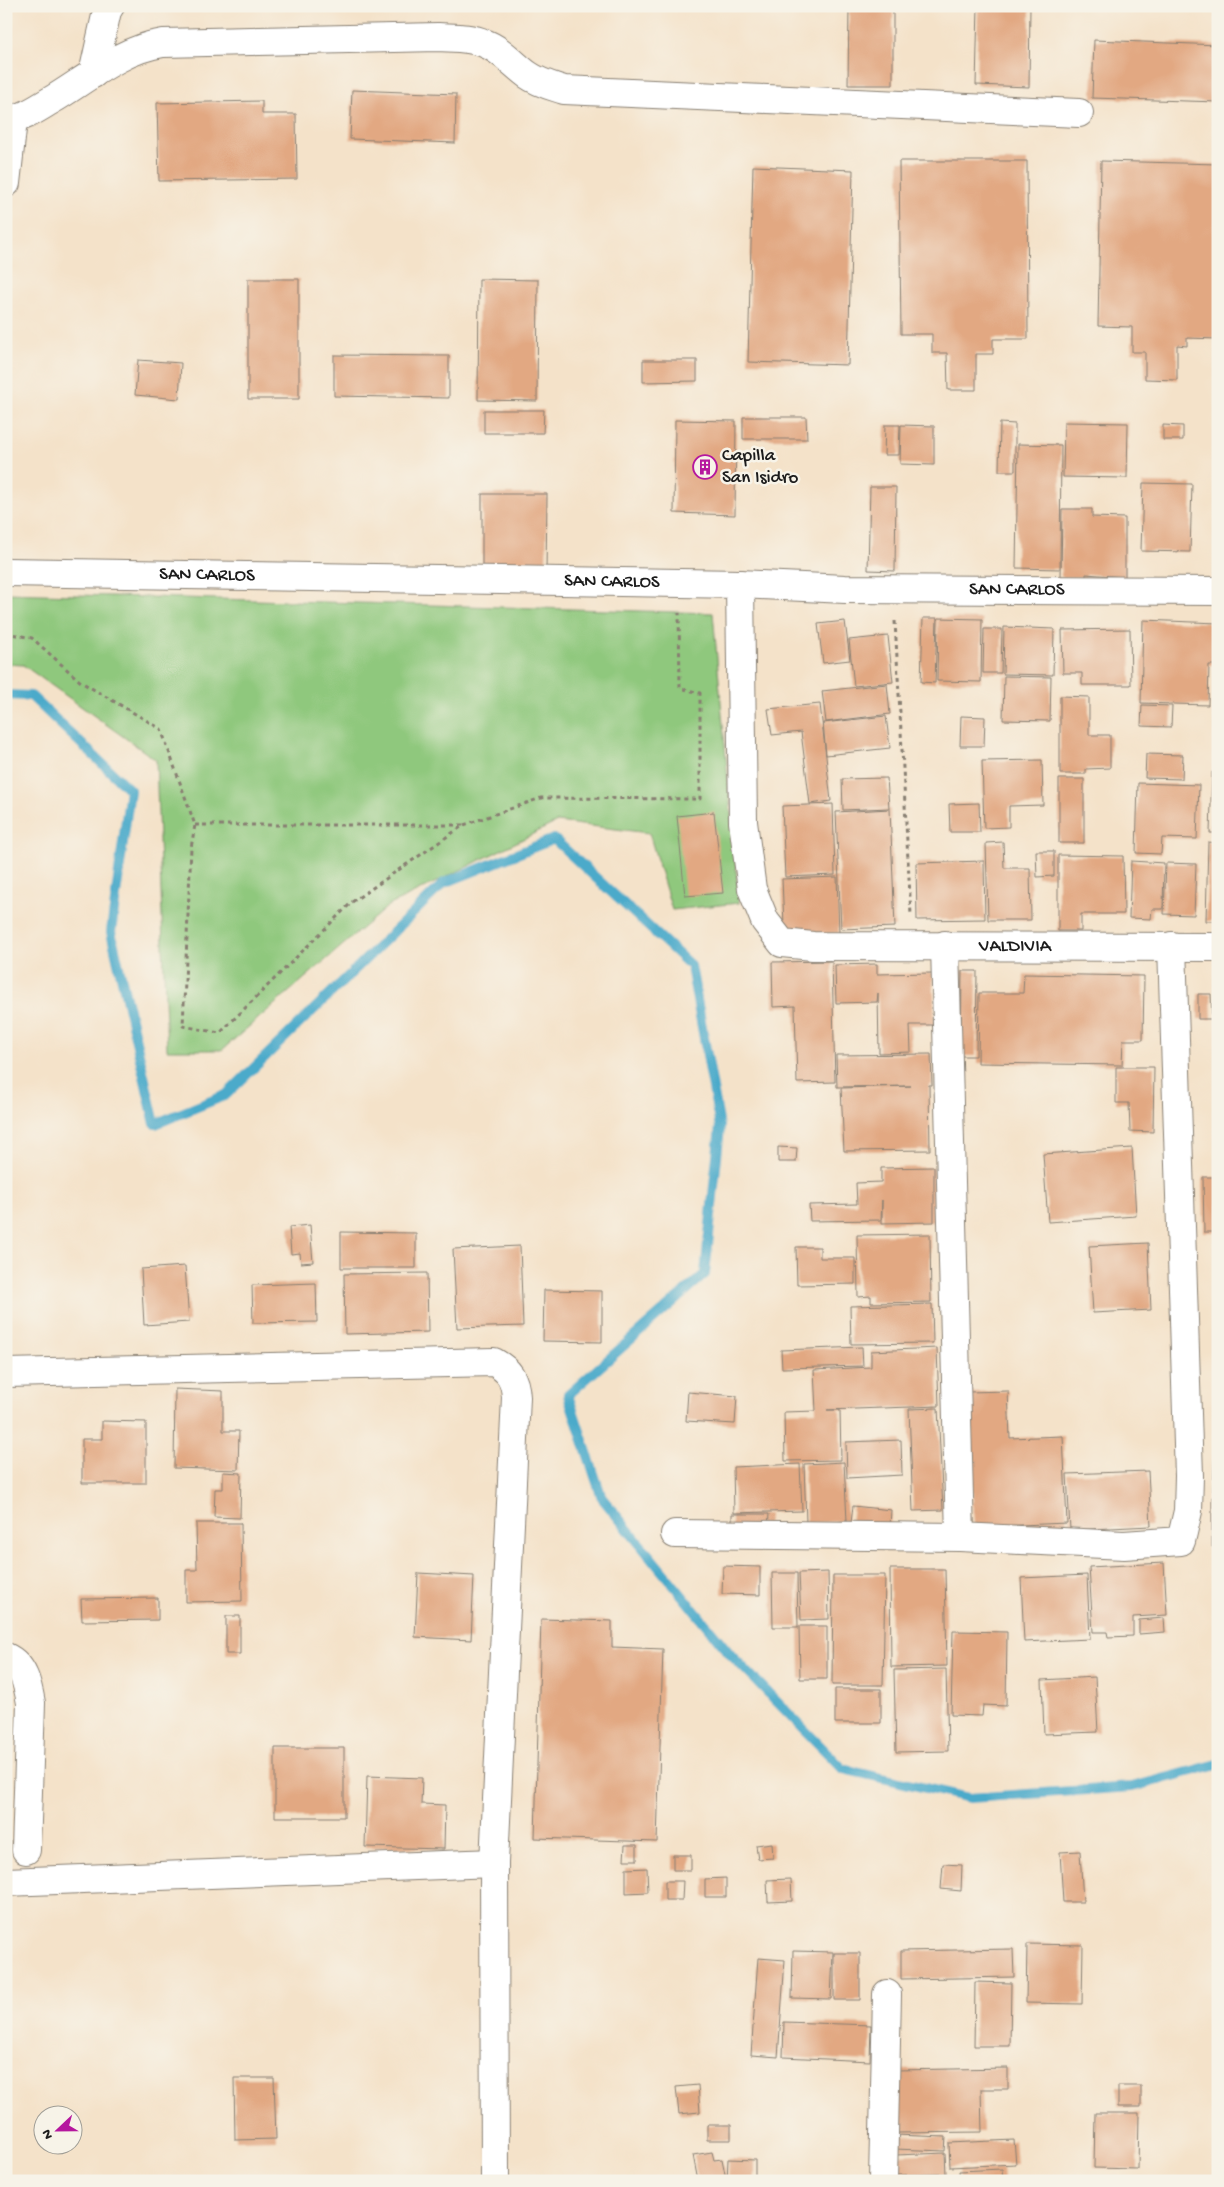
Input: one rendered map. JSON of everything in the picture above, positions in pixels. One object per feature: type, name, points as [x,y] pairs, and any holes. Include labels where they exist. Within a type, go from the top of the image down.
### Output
[{"type":"street","points":[[93,74],[107,11],[110,6]]},
{"type":"street","points":[[6,183],[10,120],[29,114],[128,53],[146,46],[163,43],[438,37],[470,39],[494,48],[530,76],[547,85],[564,90],[1079,113]]},
{"type":"street","name":"SAN CARLOS","points":[[6,572],[740,584],[893,589],[1218,591]]},
{"type":"street","name":"VALDIVIA","points":[[740,584],[743,822],[752,889],[765,921],[782,943],[814,946],[1172,946],[1218,948]]},
{"type":"street","points":[[945,945],[960,1537]]},
{"type":"street","points":[[675,1534],[960,1537],[1124,1545],[1181,1541],[1188,1511],[1189,1476],[1172,946]]},
{"type":"street","points":[[6,1374],[494,1362],[504,1368],[512,1378],[516,1397],[494,1862],[496,2181]]},
{"type":"street","points":[[6,1657],[20,1669],[28,1684],[31,1703],[26,1850]]},
{"type":"street","points":[[6,1882],[494,1862]]},
{"type":"street","points":[[883,2181],[887,1994]]},
{"type":"path","points":[[6,633],[32,638],[81,682],[161,729],[195,825],[191,848],[183,1026],[220,1033],[352,902],[464,826],[541,798],[700,799],[700,694],[680,688],[679,583]]},
{"type":"path","points":[[893,589],[912,945]]},
{"type":"path","points":[[195,825],[464,826]]},
{"type":"green space","points":[[6,593],[713,613],[739,903],[672,910],[649,833],[557,822],[388,906],[222,1050],[167,1050],[156,760],[23,665],[6,664]]},
{"type":"building","points":[[849,6],[893,6],[893,85],[848,85]]},
{"type":"building","points":[[978,6],[1030,6],[1029,87],[976,85]]},
{"type":"building","points":[[1094,40],[1218,45],[1218,102],[1092,98]]},
{"type":"building","points":[[352,90],[456,94],[455,143],[350,139]]},
{"type":"building","points":[[262,101],[262,114],[296,114],[297,179],[159,181],[157,103]]},
{"type":"building","points":[[899,161],[1027,161],[1028,339],[993,339],[993,354],[976,354],[976,390],[948,390],[947,353],[932,353],[932,334],[901,334]]},
{"type":"building","points":[[1101,161],[1218,164],[1218,339],[1187,338],[1187,346],[1177,345],[1177,380],[1145,379],[1145,352],[1132,352],[1132,327],[1098,326]]},
{"type":"building","points":[[753,166],[853,170],[848,365],[748,362]]},
{"type":"building","points":[[248,279],[299,279],[299,399],[248,399]]},
{"type":"building","points":[[479,279],[538,280],[537,401],[478,400]]},
{"type":"building","points":[[334,355],[449,356],[449,398],[334,396]]},
{"type":"building","points":[[138,360],[181,363],[179,399],[135,395]]},
{"type":"building","points":[[643,360],[697,360],[697,381],[643,382]]},
{"type":"building","points":[[484,410],[544,410],[543,433],[484,433]]},
{"type":"building","points":[[743,417],[806,417],[807,439],[743,439]]},
{"type":"building","name":"Capilla San Isidro","points":[[675,420],[736,421],[735,515],[674,513]]},
{"type":"building","points":[[1064,422],[1128,423],[1127,478],[1063,477]]},
{"type":"building","points":[[1000,423],[1015,424],[1015,471],[999,471]]},
{"type":"building","points":[[885,425],[900,425],[899,455],[884,455]]},
{"type":"building","points":[[901,425],[934,426],[934,465],[900,464]]},
{"type":"building","points":[[1163,425],[1183,426],[1183,440],[1163,440]]},
{"type":"building","points":[[1018,444],[1061,445],[1060,569],[1016,568]]},
{"type":"building","points":[[1143,483],[1192,484],[1190,552],[1141,551]]},
{"type":"building","points":[[870,487],[896,487],[895,571],[868,570]]},
{"type":"building","points":[[482,494],[547,494],[546,573],[482,572]]},
{"type":"building","points":[[1062,509],[1092,509],[1092,517],[1125,518],[1125,577],[1086,574],[1086,577],[1061,577]]},
{"type":"building","points":[[923,618],[937,618],[935,683],[921,682]]},
{"type":"building","points":[[938,618],[982,619],[981,682],[937,681]]},
{"type":"building","points":[[1143,620],[1218,623],[1218,665],[1209,665],[1208,705],[1141,703]]},
{"type":"building","points":[[845,621],[850,660],[823,663],[818,624]]},
{"type":"building","points":[[1004,627],[1054,629],[1053,675],[1003,674]]},
{"type":"building","points":[[984,629],[1002,629],[1001,673],[983,673]]},
{"type":"building","points":[[1130,629],[1131,685],[1082,685],[1082,673],[1063,673],[1062,630]]},
{"type":"building","points":[[888,636],[893,682],[854,686],[849,640]]},
{"type":"building","points":[[1004,676],[1051,677],[1050,721],[1003,720]]},
{"type":"building","points":[[887,684],[890,714],[826,722],[822,691]]},
{"type":"building","points":[[1060,696],[1089,697],[1089,735],[1110,735],[1110,768],[1086,769],[1086,774],[1060,774]]},
{"type":"building","points":[[820,704],[831,801],[810,804],[801,732],[772,735],[768,709]]},
{"type":"building","points":[[1142,705],[1172,706],[1171,727],[1141,726]]},
{"type":"building","points":[[886,716],[890,748],[826,755],[823,723]]},
{"type":"building","points":[[961,716],[985,717],[984,746],[960,746]]},
{"type":"building","points":[[1216,719],[1218,719],[1218,765],[1215,765]]},
{"type":"building","points":[[1146,754],[1183,755],[1182,779],[1145,778]]},
{"type":"building","points":[[1042,760],[1043,805],[1009,806],[1009,827],[984,828],[982,761]]},
{"type":"building","points":[[1212,772],[1218,772],[1218,833],[1210,833]]},
{"type":"building","points":[[887,778],[889,808],[843,810],[842,779]]},
{"type":"building","points":[[1059,779],[1084,779],[1084,843],[1059,843]]},
{"type":"building","points":[[1138,783],[1199,785],[1197,839],[1162,838],[1161,854],[1136,853]]},
{"type":"building","points":[[979,803],[980,832],[950,832],[949,804]]},
{"type":"building","points":[[833,804],[835,875],[785,877],[782,806]]},
{"type":"building","points":[[890,809],[895,927],[841,929],[836,812]]},
{"type":"building","points":[[714,812],[723,893],[685,896],[677,816]]},
{"type":"building","points":[[1003,842],[1004,868],[1030,868],[1031,920],[988,920],[986,843]]},
{"type":"building","points":[[1208,842],[1218,843],[1218,921],[1206,921]]},
{"type":"building","points":[[1036,851],[1054,851],[1054,876],[1037,877]]},
{"type":"building","points":[[1058,855],[1123,856],[1124,914],[1081,914],[1081,931],[1058,931]]},
{"type":"building","points":[[984,861],[985,919],[917,920],[916,863]]},
{"type":"building","points":[[1131,861],[1164,863],[1163,909],[1152,909],[1151,919],[1129,918]]},
{"type":"building","points":[[1166,863],[1196,864],[1194,915],[1164,914]]},
{"type":"building","points":[[837,877],[839,933],[794,935],[784,925],[782,879]]},
{"type":"building","points":[[832,961],[835,1082],[797,1083],[795,1006],[773,1007],[772,962]]},
{"type":"building","points":[[877,964],[877,974],[933,973],[935,1025],[910,1025],[911,1052],[879,1053],[878,993],[877,1002],[836,1003],[835,965]]},
{"type":"building","points":[[962,971],[977,971],[976,1056],[961,1056]]},
{"type":"building","points":[[1024,974],[1144,976],[1143,1040],[1123,1040],[1122,1065],[978,1063],[979,993],[1023,993]]},
{"type":"building","points":[[1198,994],[1211,994],[1212,1019],[1198,1019]]},
{"type":"building","points":[[931,1054],[932,1085],[929,1085],[930,1150],[844,1151],[841,1088],[911,1086],[837,1087],[836,1055]]},
{"type":"building","points":[[1116,1067],[1154,1067],[1153,1132],[1130,1131],[1129,1103],[1116,1103]]},
{"type":"building","points":[[778,1147],[797,1148],[796,1162],[778,1162]]},
{"type":"building","points":[[1132,1148],[1136,1216],[1048,1222],[1043,1154]]},
{"type":"building","points":[[934,1167],[934,1222],[882,1223],[882,1200],[881,1220],[810,1221],[809,1205],[857,1204],[856,1183],[881,1182],[881,1168]]},
{"type":"building","points":[[1203,1177],[1218,1177],[1218,1232],[1204,1232]]},
{"type":"building","points":[[310,1225],[313,1262],[301,1263],[300,1253],[291,1254],[289,1227]]},
{"type":"building","points":[[341,1232],[416,1233],[416,1268],[341,1268]]},
{"type":"building","points":[[930,1234],[931,1302],[871,1303],[871,1296],[858,1297],[857,1235]]},
{"type":"building","points":[[1148,1243],[1151,1310],[1093,1313],[1089,1246]]},
{"type":"building","points":[[520,1246],[523,1326],[457,1328],[453,1249]]},
{"type":"building","points":[[796,1247],[820,1247],[820,1258],[855,1258],[855,1284],[797,1285]]},
{"type":"building","points":[[185,1266],[189,1322],[144,1325],[141,1269]]},
{"type":"building","points":[[427,1273],[428,1332],[345,1334],[344,1274]]},
{"type":"building","points":[[316,1283],[317,1322],[253,1323],[252,1285]]},
{"type":"building","points":[[544,1290],[602,1291],[602,1342],[543,1341]]},
{"type":"building","points":[[932,1304],[933,1343],[851,1344],[850,1306]]},
{"type":"building","points":[[862,1347],[863,1366],[782,1368],[781,1350]]},
{"type":"building","points":[[937,1348],[939,1406],[827,1410],[840,1410],[841,1460],[785,1461],[784,1412],[816,1411],[814,1370],[871,1367],[871,1351]]},
{"type":"building","points":[[175,1389],[223,1391],[223,1431],[239,1431],[238,1470],[174,1468]]},
{"type":"building","points":[[1008,1391],[1010,1438],[1063,1436],[1067,1523],[974,1527],[968,1392]]},
{"type":"building","points":[[688,1392],[737,1396],[735,1424],[686,1421]]},
{"type":"building","points":[[938,1408],[943,1510],[913,1511],[909,1409]]},
{"type":"building","points":[[102,1421],[146,1422],[146,1483],[82,1483],[82,1439],[102,1439]]},
{"type":"building","points":[[901,1440],[902,1475],[847,1478],[846,1442]]},
{"type":"building","points":[[1215,1447],[1218,1447],[1218,1491],[1213,1491]]},
{"type":"building","points":[[844,1462],[847,1521],[806,1523],[804,1464]]},
{"type":"building","points":[[800,1464],[802,1511],[734,1513],[733,1467]]},
{"type":"building","points":[[1148,1471],[1151,1526],[1070,1530],[1067,1474]]},
{"type":"building","points":[[223,1472],[241,1473],[240,1518],[214,1517],[215,1489],[223,1489]]},
{"type":"building","points":[[1212,1497],[1218,1497],[1218,1548],[1212,1547]]},
{"type":"building","points":[[853,1506],[891,1510],[890,1527],[851,1523]]},
{"type":"building","points":[[732,1514],[769,1514],[768,1529],[732,1529]]},
{"type":"building","points":[[196,1523],[241,1523],[242,1601],[186,1602],[186,1570],[197,1570]]},
{"type":"building","points":[[1218,1555],[1218,1568],[1214,1568],[1214,1556]]},
{"type":"building","points":[[1164,1563],[1167,1615],[1133,1617],[1133,1636],[1108,1637],[1107,1632],[1093,1632],[1089,1567]]},
{"type":"building","points":[[723,1566],[760,1567],[760,1595],[722,1594]]},
{"type":"building","points":[[890,1569],[945,1569],[947,1666],[891,1667]]},
{"type":"building","points":[[1216,1571],[1218,1571],[1218,1599],[1216,1599]]},
{"type":"building","points":[[828,1572],[829,1619],[801,1620],[799,1573]]},
{"type":"building","points":[[418,1573],[474,1576],[471,1640],[415,1637]]},
{"type":"building","points":[[772,1573],[797,1573],[798,1627],[773,1627]]},
{"type":"building","points":[[833,1575],[885,1575],[883,1685],[832,1685]]},
{"type":"building","points":[[1087,1575],[1090,1639],[1024,1642],[1021,1578]]},
{"type":"building","points":[[158,1598],[158,1620],[82,1621],[81,1599]]},
{"type":"building","points":[[226,1616],[240,1616],[240,1654],[226,1654]]},
{"type":"building","points":[[1164,1618],[1165,1632],[1139,1634],[1139,1620]]},
{"type":"building","points":[[541,1619],[612,1621],[612,1647],[663,1649],[657,1842],[535,1838]]},
{"type":"building","points":[[799,1626],[827,1626],[827,1679],[800,1679]]},
{"type":"building","points":[[953,1631],[1007,1632],[1006,1706],[983,1705],[982,1716],[951,1715]]},
{"type":"building","points":[[946,1669],[948,1751],[896,1752],[894,1670]]},
{"type":"building","points":[[1095,1677],[1098,1732],[1044,1734],[1042,1680]]},
{"type":"building","points":[[835,1689],[881,1689],[881,1723],[835,1723]]},
{"type":"building","points":[[275,1748],[344,1748],[344,1817],[275,1817]]},
{"type":"building","points":[[367,1776],[422,1778],[421,1804],[445,1805],[444,1849],[365,1847]]},
{"type":"building","points":[[772,1843],[773,1858],[758,1859],[756,1845]]},
{"type":"building","points":[[625,1845],[637,1845],[637,1860],[624,1860]]},
{"type":"building","points":[[1080,1851],[1083,1902],[1063,1902],[1060,1852]]},
{"type":"building","points":[[673,1855],[691,1855],[691,1870],[673,1870]]},
{"type":"building","points":[[943,1864],[962,1865],[961,1891],[941,1889]]},
{"type":"building","points":[[647,1868],[648,1892],[626,1893],[626,1869]]},
{"type":"building","points":[[726,1878],[726,1897],[705,1897],[705,1879]]},
{"type":"building","points":[[791,1879],[792,1901],[768,1902],[767,1880]]},
{"type":"building","points":[[665,1881],[683,1881],[682,1900],[665,1900]]},
{"type":"building","points":[[1027,1944],[1083,1945],[1082,2004],[1026,2003]]},
{"type":"building","points":[[1013,1949],[1014,1977],[901,1979],[901,1951]]},
{"type":"building","points":[[793,1951],[833,1952],[831,1999],[792,1998]]},
{"type":"building","points":[[834,1953],[860,1953],[860,2000],[834,2000]]},
{"type":"building","points":[[758,1958],[785,1960],[778,2057],[751,2055]]},
{"type":"building","points":[[975,1982],[1011,1983],[1010,2046],[974,2046]]},
{"type":"building","points":[[784,2022],[871,2025],[870,2061],[783,2057]]},
{"type":"building","points":[[1008,2068],[1008,2089],[981,2089],[982,2132],[897,2133],[896,2070]]},
{"type":"building","points":[[234,2078],[274,2078],[276,2139],[235,2140]]},
{"type":"building","points":[[698,2085],[700,2112],[679,2114],[676,2087]]},
{"type":"building","points":[[1118,2086],[1141,2086],[1141,2107],[1118,2107]]},
{"type":"building","points":[[1095,2113],[1139,2113],[1138,2169],[1094,2168]]},
{"type":"building","points":[[707,2125],[731,2125],[731,2140],[707,2140]]},
{"type":"building","points":[[894,2135],[946,2137],[945,2151],[894,2149]]},
{"type":"building","points":[[1014,2140],[1016,2164],[950,2167],[949,2143]]},
{"type":"building","points":[[712,2152],[714,2160],[722,2159],[726,2179],[698,2181],[693,2155]]},
{"type":"building","points":[[945,2153],[946,2174],[897,2175],[896,2155]]},
{"type":"building","points":[[728,2159],[755,2160],[755,2181],[727,2181]]},
{"type":"building","points":[[1002,2169],[1003,2181],[960,2181],[959,2171]]},
{"type":"waterway","points":[[6,695],[31,696],[130,790],[111,932],[155,1124],[226,1095],[444,883],[554,839],[691,966],[720,1127],[705,1274],[568,1395],[602,1498],[731,1655],[843,1769],[969,1798],[1132,1787],[1218,1764]]},
{"type":"place","name":"Capilla San Isidro","points":[[705,467]]}]
